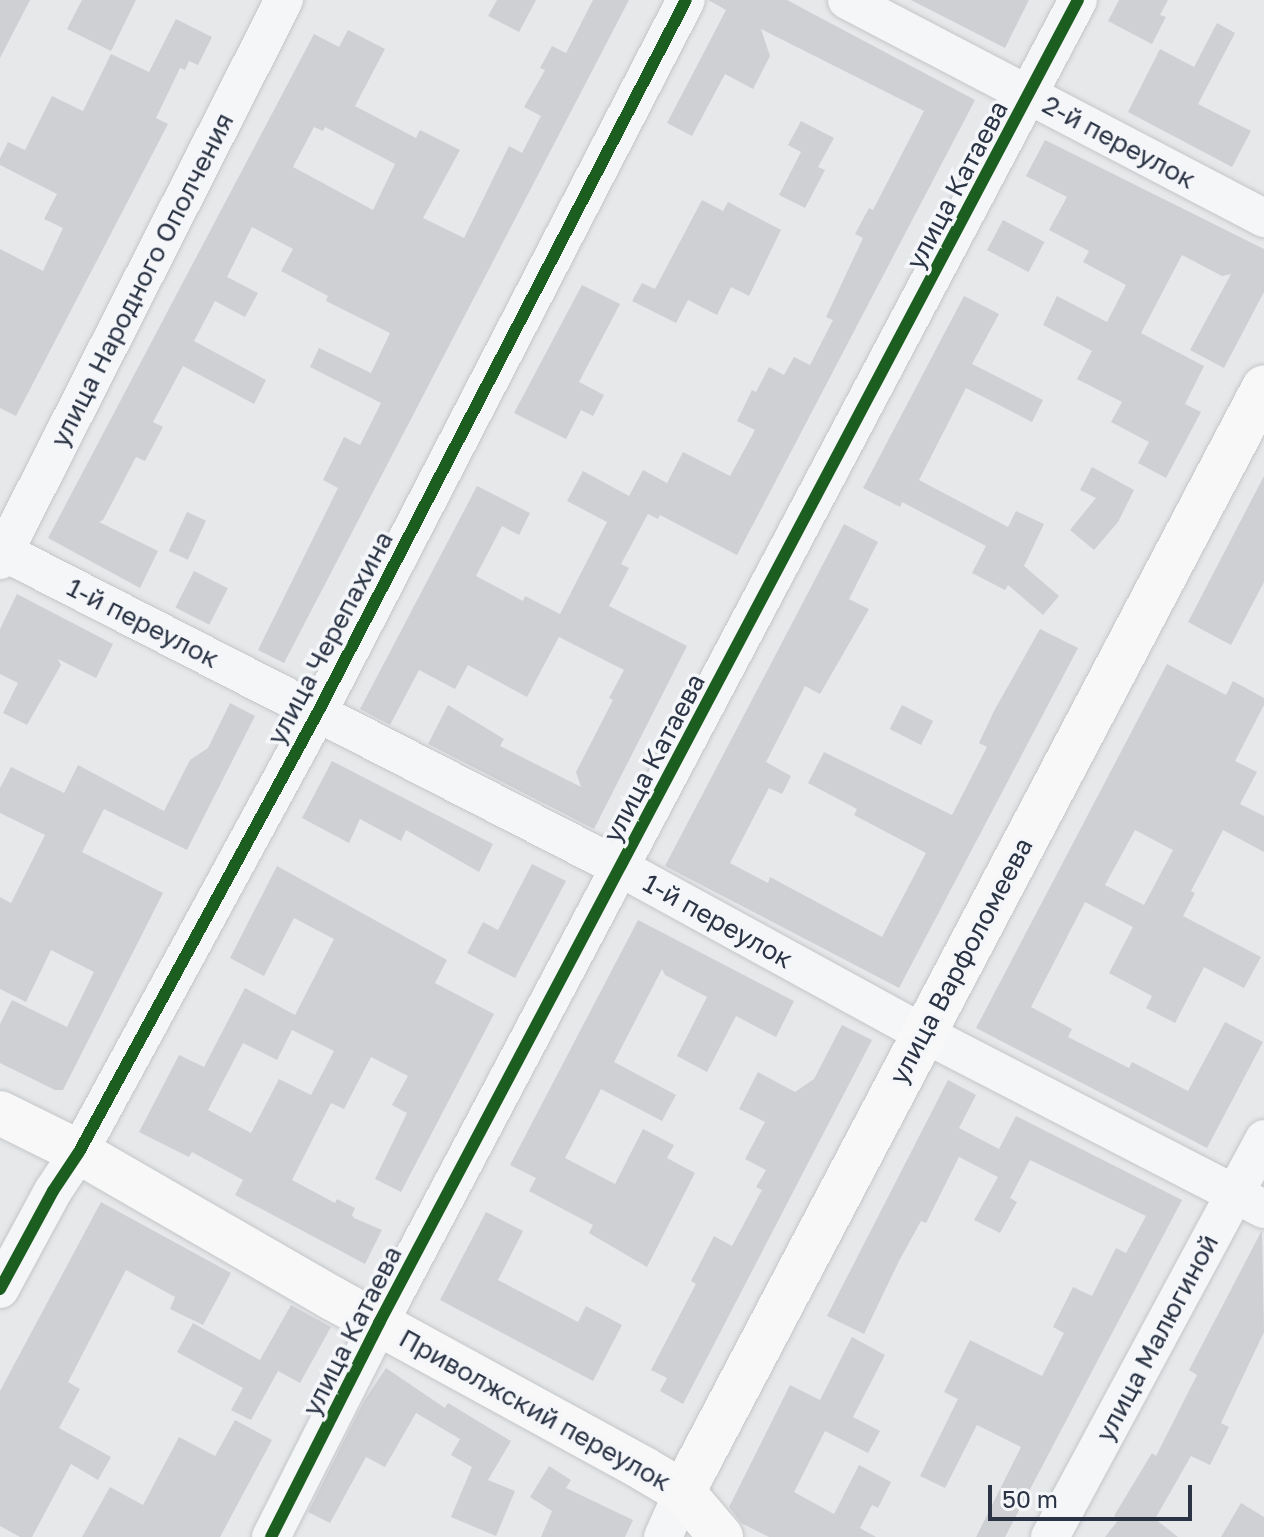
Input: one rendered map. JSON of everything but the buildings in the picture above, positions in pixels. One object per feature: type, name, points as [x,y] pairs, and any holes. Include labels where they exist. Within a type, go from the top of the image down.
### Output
[{"type":"main road","name":"улица Варфоломеева","points":[[683,1492],[1264,387]]},
{"type":"main road","name":"Приволжский переулок","points":[[0,1113],[79,1152],[683,1492],[721,1537]]},
{"type":"street","name":"улица Народного Ополчения","points":[[1,554],[284,0]]},
{"type":"street","name":"улица Черепахина","points":[[0,1289],[53,1191],[79,1152],[318,712],[686,0]]},
{"type":"street","name":"2-й переулок","points":[[847,0],[1264,218]]},
{"type":"street","name":"улица Катаева","points":[[271,1537],[379,1323],[1078,0]]},
{"type":"street","name":"1-й переулок","points":[[1,554],[621,868],[923,1033],[1249,1201]]},
{"type":"street","name":"улица Малюгиной","points":[[1050,1537],[1249,1201],[1264,1139]]},
{"type":"street","name":"улица Варфоломеева","points":[[663,1537],[683,1492]]},
{"type":"cycle path","points":[[0,1289],[53,1191],[79,1152],[318,712],[686,0]]},
{"type":"cycle path","points":[[271,1537],[379,1323],[1078,0]]}]
